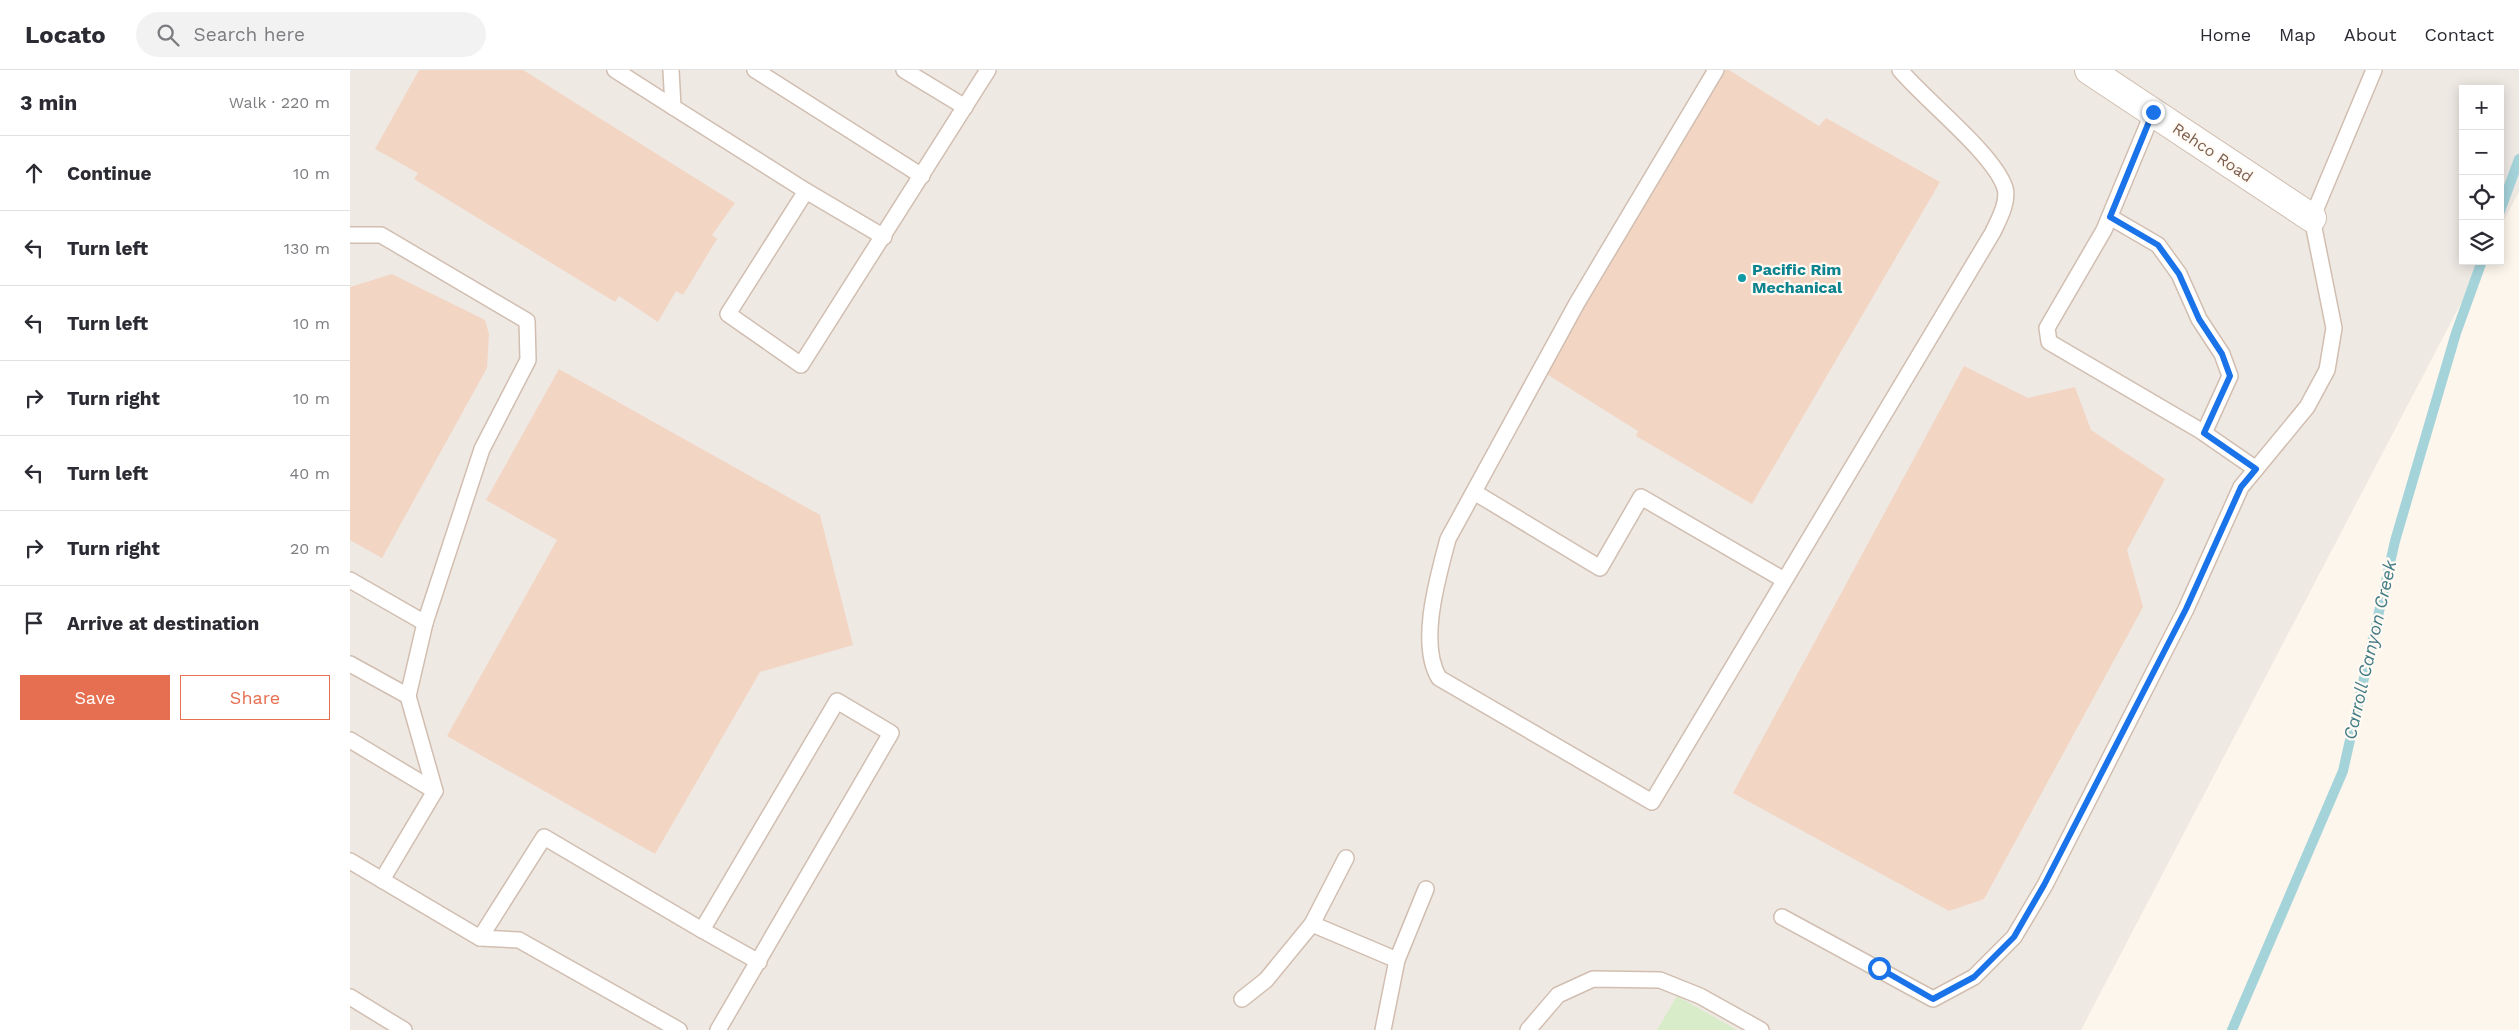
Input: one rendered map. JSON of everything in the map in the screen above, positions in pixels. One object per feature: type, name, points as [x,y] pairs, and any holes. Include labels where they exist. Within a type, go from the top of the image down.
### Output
[{"type":"street","name":"Rehco Road","points":[[2089,70],[2312,218]]},
{"type":"lane","points":[[615,70],[806,191],[884,237]]},
{"type":"lane","points":[[671,70],[673,107]]},
{"type":"lane","points":[[755,70],[922,176]]},
{"type":"lane","points":[[904,70],[965,107]]},
{"type":"lane","points":[[806,191],[728,314],[801,365],[884,237],[988,70]]},
{"type":"lane","points":[[1716,70],[1577,303],[1448,539],[1440,572],[1429,651],[1432,667],[1439,678],[1652,802],[1993,232],[2002,212],[2006,190],[1996,169],[1900,70]]},
{"type":"lane","points":[[1782,917],[1933,999],[1974,977],[2014,937],[2044,885],[2186,609],[2241,487],[2307,407],[2327,370],[2334,328],[2312,218],[2374,70]]},
{"type":"lane","points":[[2153,112],[2110,217],[2047,328],[2049,342],[2204,433],[2256,469]]},
{"type":"lane","points":[[2110,217],[2158,245],[2179,274],[2199,319],[2222,354],[2230,376],[2204,433]]},
{"type":"lane","points":[[350,236],[381,235],[527,321],[528,360],[482,449],[425,623],[408,696],[435,791],[382,880]]},
{"type":"lane","points":[[1474,492],[1600,568],[1641,497],[1784,580]]},
{"type":"lane","points":[[350,580],[425,623]]},
{"type":"lane","points":[[350,664],[408,696]]},
{"type":"lane","points":[[702,930],[837,701],[891,733],[718,1030]]},
{"type":"lane","points":[[350,740],[435,791]]},
{"type":"lane","points":[[480,938],[544,837],[759,962]]},
{"type":"lane","points":[[1242,999],[1266,980],[1312,924],[1346,858]]},
{"type":"lane","points":[[350,861],[480,938],[519,940],[679,1030]]},
{"type":"lane","points":[[1383,1030],[1397,960],[1426,889]]},
{"type":"lane","points":[[1312,924],[1397,960]]},
{"type":"lane","points":[[1528,1030],[1558,995],[1593,978],[1660,980],[1700,996],[1761,1030]]},
{"type":"lane","points":[[350,997],[404,1030]]},
{"type":"shaded area","points":[[350,70],[2519,70],[2519,192],[2504,220],[2504,85],[2459,85],[2459,265],[2481,265],[2081,1030],[350,1030]]},
{"type":"green space","points":[[1677,996],[1737,1030],[1657,1030]]},
{"type":"building","points":[[419,70],[523,70],[735,203],[712,235],[717,239],[683,295],[676,291],[658,322],[619,296],[615,302],[414,179],[418,173],[375,149]]},
{"type":"building","name":"Pacific Rim Mechanical","points":[[1723,70],[1729,70],[1819,126],[1826,118],[1940,182],[1752,504],[1636,436],[1638,431],[1545,373]]},
{"type":"building","points":[[392,274],[485,320],[489,334],[487,368],[382,558],[350,540],[350,287]]},
{"type":"building","points":[[1964,366],[2028,398],[2075,387],[2091,430],[2165,479],[2127,550],[2143,607],[1984,899],[1949,911],[1733,793]]},
{"type":"building","points":[[559,369],[820,515],[853,645],[760,672],[655,854],[447,736],[557,540],[486,500]]},
{"type":"waterway","name":"Carroll Canyon Creek","points":[[2504,200],[2519,159]]},
{"type":"waterway","name":"Carroll Canyon Creek","points":[[2232,1030],[2343,771],[2395,541],[2456,333],[2481,265]]},
{"type":"place","name":"Pacific Rim Mechanical","points":[[1742,278]]},
{"type":"route","points":[[1879,968],[1933,999],[1974,977],[2014,937],[2044,885],[2186,609],[2241,487],[2256,469],[2204,433],[2230,376],[2222,354],[2199,319],[2179,274],[2158,245],[2110,217],[2153,112]]}]
